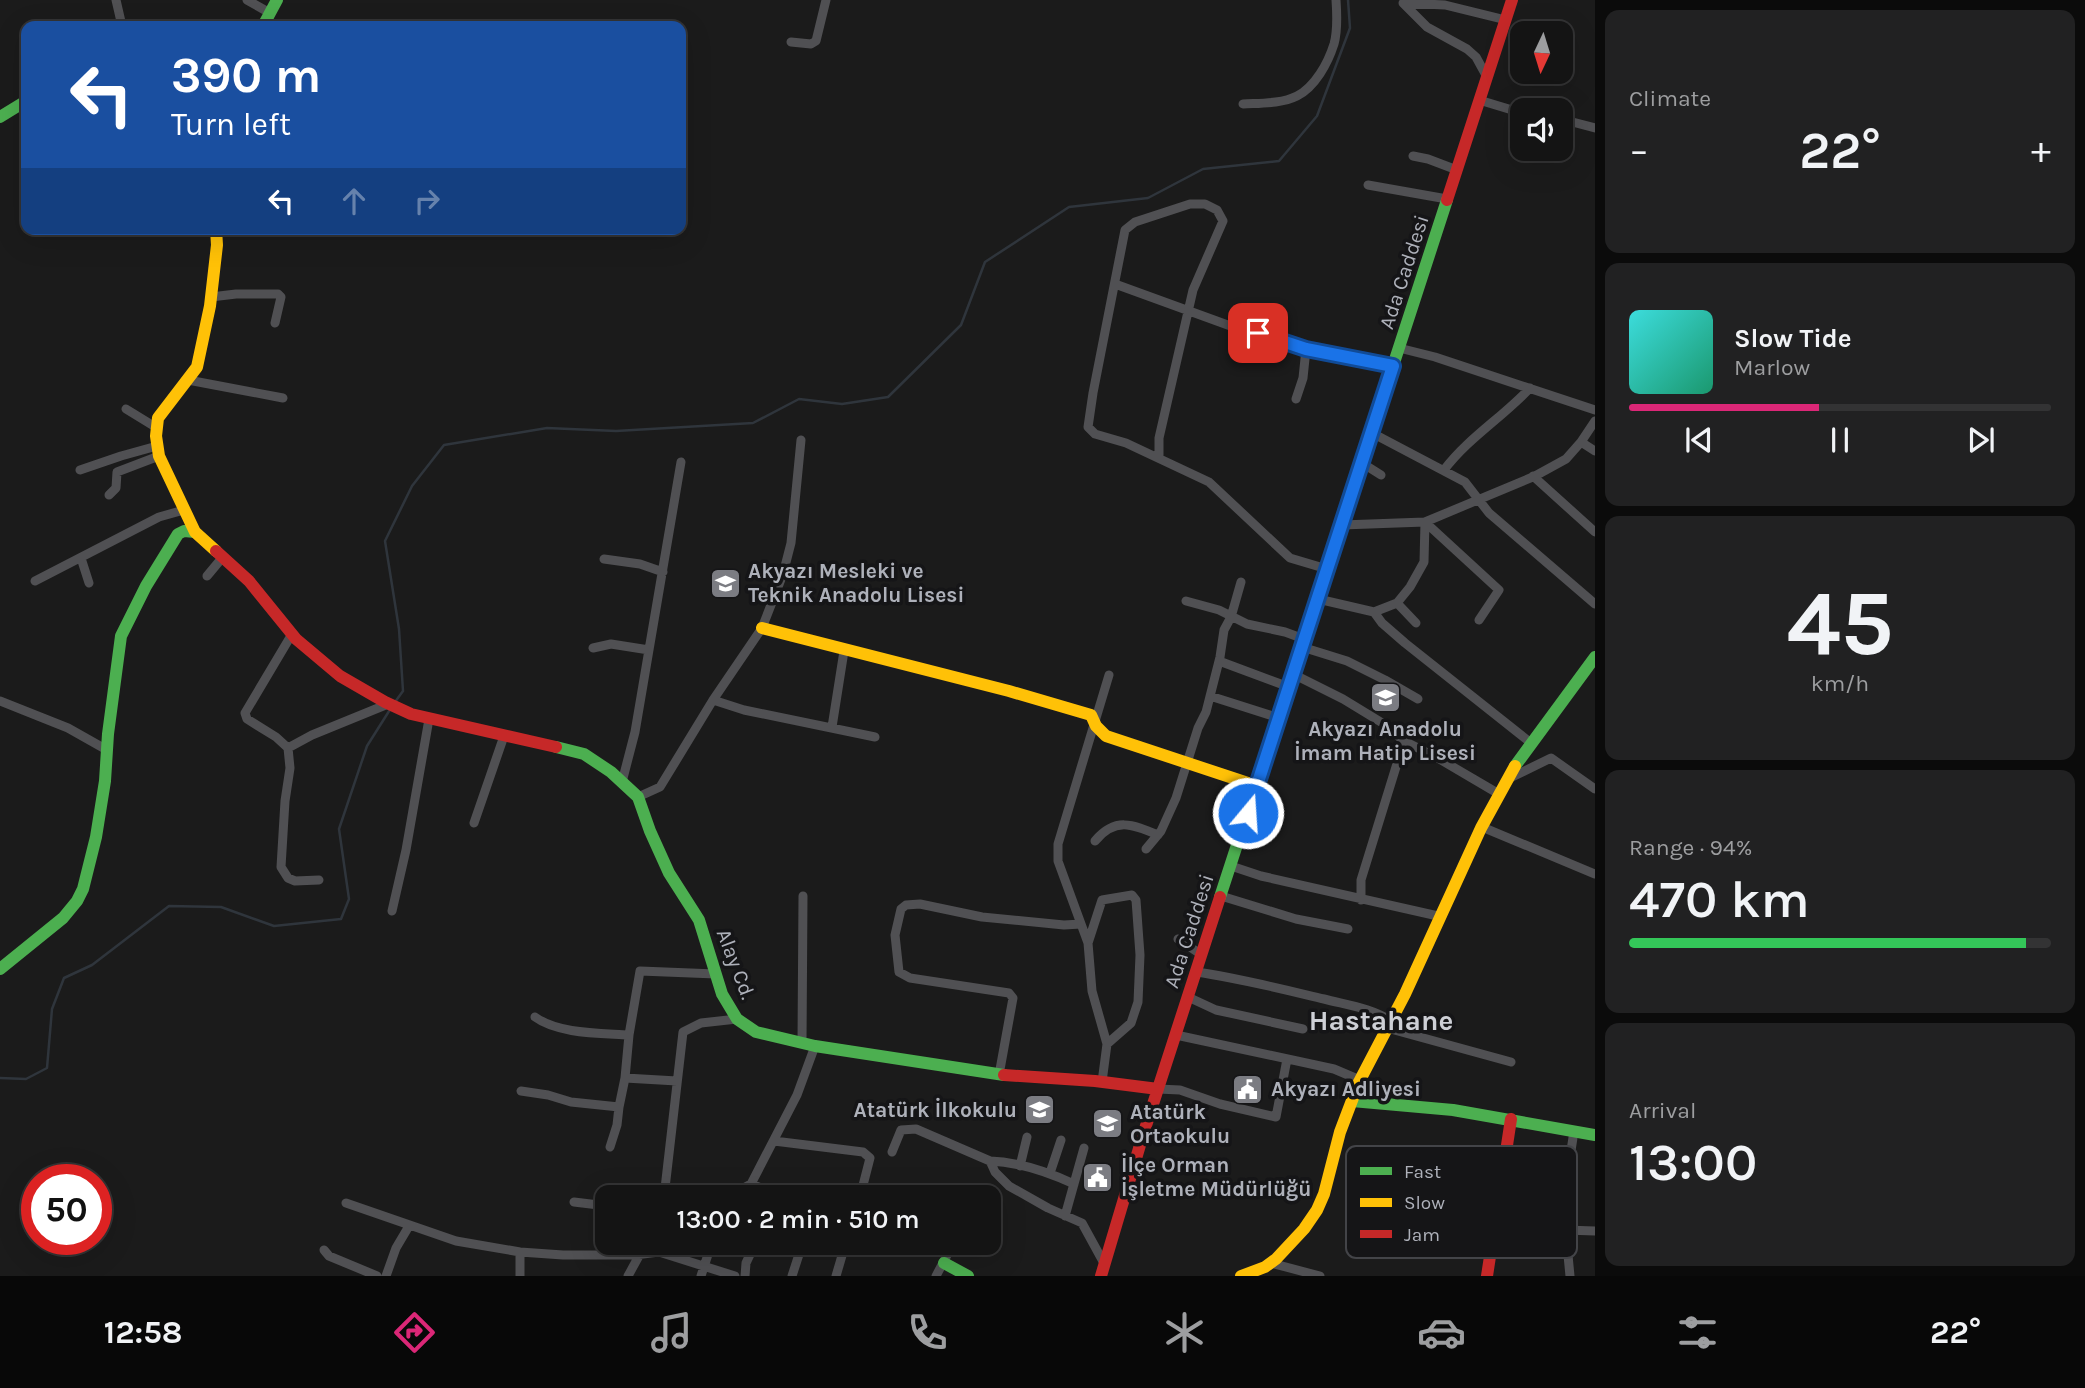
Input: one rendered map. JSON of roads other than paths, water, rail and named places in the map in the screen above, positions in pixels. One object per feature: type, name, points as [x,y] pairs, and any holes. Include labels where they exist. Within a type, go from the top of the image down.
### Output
[{"type":"street","points":[[116,0],[121,21]]},
{"type":"street","points":[[247,0],[270,13]]},
{"type":"street","points":[[266,21],[277,0]]},
{"type":"street","points":[[791,42],[811,44],[816,41],[826,0]]},
{"type":"street","points":[[1242,104],[1277,102],[1296,96],[1312,85],[1334,43],[1336,0]]},
{"type":"street","name":"Ada Caddesi","points":[[1103,1270],[1158,1089],[1512,0]]},
{"type":"street","points":[[1487,77],[1476,57],[1467,49],[1426,27],[1403,2],[1445,5],[1506,20]]},
{"type":"street","points":[[1479,100],[1510,109]]},
{"type":"street","points":[[0,117],[21,104]]},
{"type":"street","points":[[1573,122],[1595,128]]},
{"type":"street","points":[[1413,156],[1457,170]]},
{"type":"street","points":[[1368,185],[1447,199]]},
{"type":"street","points":[[1159,457],[1159,438],[1193,290],[1223,221],[1217,210],[1205,204],[1190,204],[1135,222],[1125,230],[1088,427],[1095,435],[1126,443],[1209,482],[1290,558],[1327,569]]},
{"type":"street","points":[[158,451],[158,418],[197,368],[211,297],[216,235]]},
{"type":"street","points":[[1115,284],[1236,328],[1306,349],[1393,366]]},
{"type":"street","points":[[211,297],[246,293],[278,294],[281,297],[275,323]]},
{"type":"street","points":[[1399,348],[1435,357],[1595,410]]},
{"type":"street","points":[[1296,399],[1303,378],[1306,349]]},
{"type":"street","points":[[188,380],[283,398]]},
{"type":"street","points":[[1444,470],[1453,457],[1530,388]]},
{"type":"street","points":[[126,409],[157,428]]},
{"type":"street","points":[[1342,525],[1425,522],[1533,477],[1566,459],[1595,421]]},
{"type":"street","points":[[1371,433],[1465,482],[1489,513],[1595,604]]},
{"type":"street","points":[[638,797],[660,787],[713,700],[762,628],[783,574],[791,543],[801,440]]},
{"type":"street","points":[[1581,442],[1595,451]]},
{"type":"street","points":[[80,470],[158,451]]},
{"type":"street","points":[[109,495],[116,488],[117,472],[158,451]]},
{"type":"street","name":"Alay Cd.","points":[[158,451],[195,532],[249,582],[292,634],[340,676],[411,715],[584,754],[611,772],[638,797],[669,873],[699,920],[722,994],[737,1019],[756,1032],[815,1046],[999,1075],[1158,1089]]},
{"type":"street","points":[[622,782],[635,732],[681,462]]},
{"type":"street","points":[[1362,463],[1381,475]]},
{"type":"street","points":[[1533,477],[1595,532]]},
{"type":"street","points":[[35,581],[159,517],[184,510]]},
{"type":"street","points":[[1318,599],[1374,612],[1397,603],[1424,562],[1425,522]]},
{"type":"street","points":[[1425,522],[1499,590],[1479,620]]},
{"type":"street","points":[[0,969],[63,918],[78,901],[96,837],[121,636],[146,586],[177,534],[184,531],[195,532]]},
{"type":"street","points":[[81,558],[89,583]]},
{"type":"street","points":[[207,576],[222,558]]},
{"type":"street","points":[[604,559],[640,564],[663,572]]},
{"type":"street","points":[[1146,849],[1158,835],[1176,798],[1210,696],[1224,629],[1231,617],[1241,582]]},
{"type":"street","points":[[1186,601],[1219,610],[1247,624],[1285,632],[1303,643],[1385,680],[1418,699]]},
{"type":"street","points":[[1397,603],[1416,623]]},
{"type":"street","points":[[1374,612],[1382,623],[1414,650],[1531,743]]},
{"type":"street","points":[[762,628],[1051,702],[1091,715],[1096,726],[1106,736],[1257,786]]},
{"type":"street","points":[[292,634],[245,713],[247,719],[288,748],[290,768],[281,867],[288,878],[295,881],[318,880]]},
{"type":"street","points":[[593,648],[611,644],[649,650]]},
{"type":"street","points":[[832,727],[844,651]]},
{"type":"street","points":[[1241,1276],[1271,1263],[1313,1217],[1326,1189],[1345,1115],[1360,1080],[1408,986],[1438,916],[1499,793],[1531,743],[1595,657]]},
{"type":"street","points":[[1219,662],[1289,687]]},
{"type":"street","points":[[1293,674],[1343,699],[1384,724],[1404,741],[1499,793]]},
{"type":"street","points":[[1102,1082],[1107,1044],[1092,991],[1088,943],[1059,861],[1058,844],[1109,675]]},
{"type":"street","points":[[1210,696],[1279,718]]},
{"type":"street","points":[[713,700],[744,710],[875,737]]},
{"type":"street","points":[[0,701],[68,728],[107,750]]},
{"type":"street","points":[[288,748],[386,703]]},
{"type":"street","points":[[392,911],[406,850],[429,719]]},
{"type":"street","points":[[474,823],[504,736]]},
{"type":"street","points":[[1361,900],[1361,880],[1404,741]]},
{"type":"street","points":[[1507,779],[1551,758],[1595,789]]},
{"type":"street","points":[[1095,841],[1111,826],[1123,824],[1158,835]]},
{"type":"street","points":[[1482,827],[1595,874]]},
{"type":"street","points":[[1231,866],[1261,876],[1438,916]]},
{"type":"street","points":[[1088,943],[1102,900],[1132,895],[1136,900],[1140,955],[1139,1002],[1131,1023],[1107,1044]]},
{"type":"street","points":[[802,1043],[803,896]]},
{"type":"street","points":[[1221,896],[1296,919],[1348,929]]},
{"type":"street","points":[[999,1075],[1013,998],[1009,993],[910,978],[899,972],[895,935],[901,909],[906,905],[920,904],[982,916],[1064,925],[1081,924]]},
{"type":"street","points":[[1178,939],[1202,955]]},
{"type":"street","points":[[610,1147],[617,1125],[640,971],[716,974]]},
{"type":"street","points":[[1196,972],[1300,993],[1380,1014],[1389,1025],[1511,1062]]},
{"type":"street","points":[[1188,997],[1216,1010],[1303,1029]]},
{"type":"street","points":[[535,1017],[546,1025],[561,1028],[629,1035]]},
{"type":"street","points":[[665,1185],[683,1032],[701,1023],[737,1019]]},
{"type":"street","points":[[1176,1035],[1334,1069],[1360,1080]]},
{"type":"street","points":[[751,1184],[797,1095],[815,1046]]},
{"type":"street","points":[[1158,1089],[1180,1090],[1220,1104],[1276,1117],[1287,1059]]},
{"type":"street","points":[[625,1078],[677,1081]]},
{"type":"street","points":[[521,1091],[571,1102],[619,1107]]},
{"type":"street","points":[[1352,1101],[1511,1118],[1595,1135]]},
{"type":"street","points":[[1507,1146],[1511,1118]]},
{"type":"street","points":[[892,1152],[901,1130],[916,1129],[990,1161],[1050,1173],[1074,1184]]},
{"type":"street","points":[[1572,1146],[1574,1130]]},
{"type":"street","points":[[1020,1166],[1027,1137]]},
{"type":"street","points":[[1050,1173],[1061,1140]]},
{"type":"street","points":[[774,1141],[863,1152],[870,1158],[863,1185]]},
{"type":"street","points":[[1065,1216],[1084,1148]]},
{"type":"street","points":[[990,1161],[995,1172],[1009,1186],[1082,1223],[1103,1270]]},
{"type":"street","points":[[574,1202],[595,1205]]},
{"type":"street","points":[[346,1203],[456,1241],[520,1252],[595,1255]]},
{"type":"street","points":[[386,1276],[396,1248],[409,1226]]},
{"type":"street","points":[[1577,1230],[1595,1231]]},
{"type":"street","points":[[324,1250],[329,1256],[377,1276]]},
{"type":"street","points":[[520,1252],[520,1276]]},
{"type":"street","points":[[628,1276],[639,1255]]},
{"type":"street","points":[[678,1255],[735,1276]]},
{"type":"street","points":[[701,1276],[708,1255]]},
{"type":"street","points":[[745,1276],[750,1255]]},
{"type":"street","points":[[792,1276],[799,1255]]},
{"type":"street","points":[[836,1276],[842,1255]]},
{"type":"street","points":[[942,1255],[968,1276]]},
{"type":"street","points":[[936,1276],[948,1255]]},
{"type":"street","points":[[1487,1276],[1490,1258]]},
{"type":"street","points":[[1568,1258],[1570,1276]]},
{"type":"street","points":[[1271,1263],[1320,1276]]},
{"type":"waterway","points":[[395,702],[403,691],[399,629],[385,541],[412,486],[444,445],[547,428],[616,431],[753,423],[799,399],[842,404],[888,397],[961,325],[985,262],[1069,207],[1148,198],[1203,169],[1279,161],[1317,116],[1350,28],[1348,0]]},
{"type":"waterway","points":[[0,1078],[26,1079],[47,1068],[52,1009],[64,978],[92,965],[169,906],[221,907],[274,926],[341,919],[349,899],[339,829],[367,746],[391,708]]},
{"type":"place","name":"Akyazı Mesleki ve Teknik Anadolu Lisesi","points":[[725,583]]},
{"type":"place","name":"Akyazı Anadolu İmam Hatip Lisesi","points":[[1385,697]]},
{"type":"place","name":"Akyazı Adliyesi","points":[[1248,1089]]},
{"type":"place","name":"Atatürk İlkokulu","points":[[1040,1110]]},
{"type":"place","name":"Atatürk Ortaokulu","points":[[1107,1124]]},
{"type":"place","name":"İlçe Orman İşletme Müdürlüğü","points":[[1098,1177]]},
{"type":"district","name":"Hastahane","points":[[1381,1020]]}]
